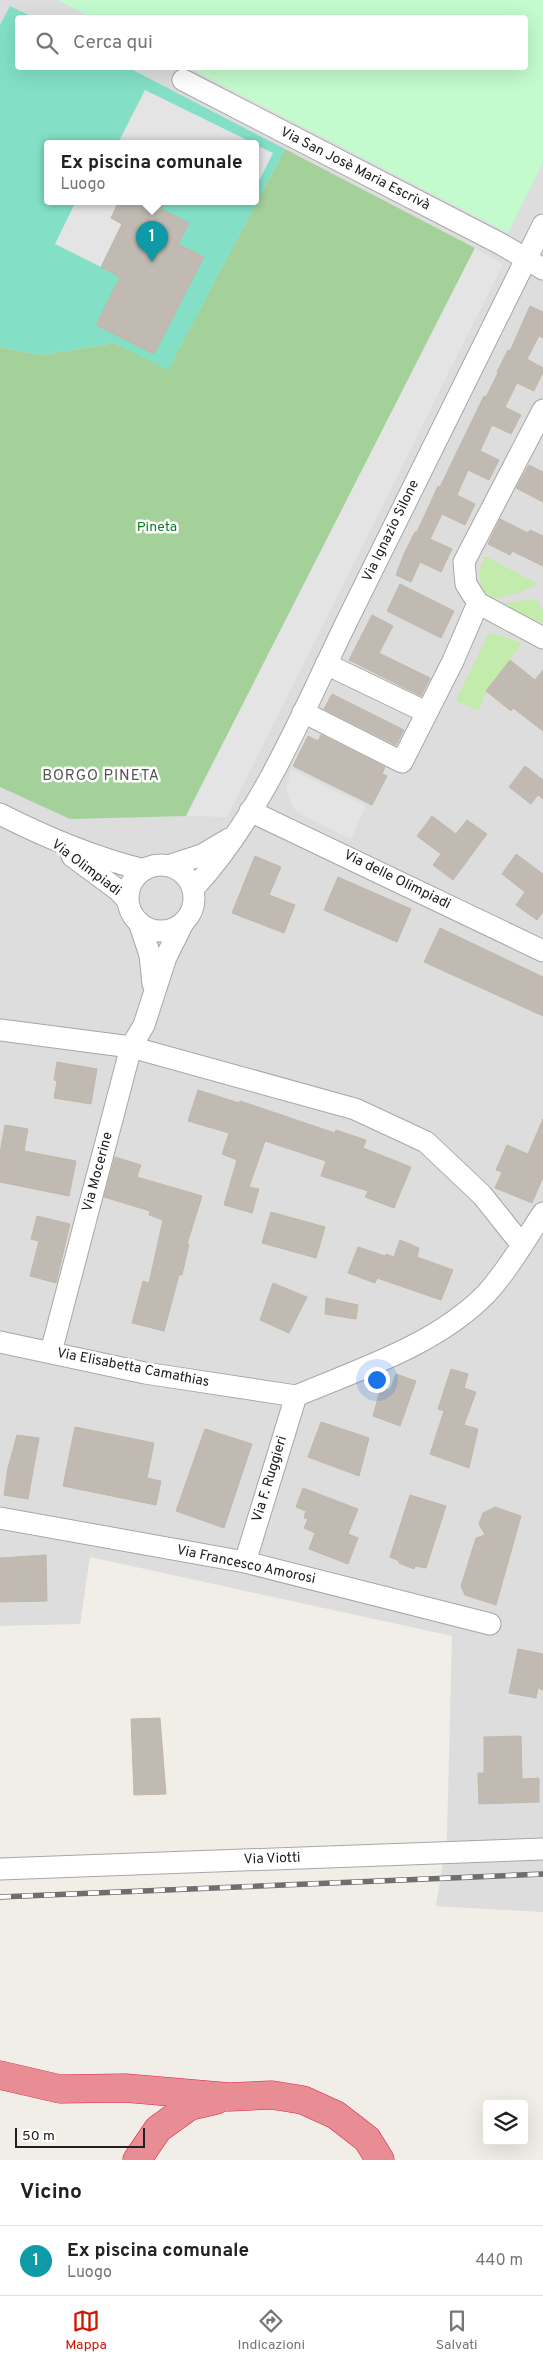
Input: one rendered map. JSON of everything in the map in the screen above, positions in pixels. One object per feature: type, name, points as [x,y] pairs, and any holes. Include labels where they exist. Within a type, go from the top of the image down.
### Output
[{"type":"highway","points":[[0,2075],[60,2090],[125,2088],[229,2097],[272,2095],[303,2100],[336,2115],[367,2140],[380,2160]]},
{"type":"highway","points":[[137,2160],[158,2129],[190,2106],[229,2097]]},
{"type":"street","name":"Via San Josè Maria Escrivà","points":[[183,80],[501,244],[534,264]]},
{"type":"street","name":"Via Ignazio Silone","points":[[193,889],[217,861],[250,811],[303,712],[326,664],[534,264],[543,225]]},
{"type":"street","points":[[543,410],[464,562],[466,584],[478,603],[543,638]]},
{"type":"street","points":[[303,712],[402,762],[453,661],[478,603]]},
{"type":"street","points":[[326,664],[426,712]]},
{"type":"street","name":"Via delle Olimpiadi","points":[[250,811],[543,951]]},
{"type":"street","name":"Via Olimpiadi","points":[[0,814],[43,836],[89,854],[144,870]]},
{"type":"street","name":"Via Ignazio Silone","points":[[168,866],[202,855],[235,835]]},
{"type":"street","name":"Via Olimpiadi","points":[[43,836],[95,872],[128,901]]},
{"type":"street","points":[[168,866],[184,874],[193,889],[193,907],[183,923],[175,928],[156,931],[139,922],[134,916],[128,901],[132,884],[144,870],[151,867],[168,866]]},
{"type":"street","name":"Via Mocerine","points":[[139,922],[150,955],[153,994]]},
{"type":"street","name":"Via Mocerine","points":[[51,1352],[131,1047],[144,1025],[166,957],[183,923]]},
{"type":"street","points":[[0,1030],[131,1047],[356,1109],[426,1142],[482,1194],[522,1245]]},
{"type":"street","points":[[296,1396],[391,1355],[451,1323],[486,1294],[543,1213]]},
{"type":"street","name":"Via Elisabetta Camathias","points":[[0,1342],[145,1373],[296,1396]]},
{"type":"street","name":"Via F. Ruggieri","points":[[245,1562],[296,1396]]},
{"type":"street","name":"Via Francesco Amorosi","points":[[0,1518],[245,1562],[490,1624]]},
{"type":"street","name":"Via Viotti","points":[[0,1869],[543,1849]]},
{"type":"shaded area","points":[[0,0],[543,0],[543,1912],[436,1906],[447,1836],[452,1636],[90,1557],[80,1624],[0,1626]]},
{"type":"shaded area","points":[[145,90],[247,140],[120,140]]},
{"type":"shaded area","points":[[259,146],[273,153],[259,181]]},
{"type":"shaded area","points":[[74,205],[117,205],[111,218],[122,224],[101,267],[55,244]]},
{"type":"shaded area","points":[[475,248],[503,264],[227,817],[186,816]]},
{"type":"shaded area","points":[[291,769],[366,806],[351,839],[300,814],[293,808],[286,790]]},
{"type":"green space","points":[[58,0],[543,0],[543,163],[508,233],[193,70],[528,70],[528,15],[86,15]]},
{"type":"green space","points":[[10,6],[29,15],[15,15],[15,70],[133,70],[285,149],[259,198],[259,140],[44,140],[44,205],[255,205],[168,370],[114,343],[41,355],[0,347],[0,25]]},
{"type":"green space","name":"Pineta","points":[[285,149],[475,248],[186,816],[70,819],[0,787],[0,347],[41,355],[114,343],[168,369],[255,205],[259,205],[259,198]]},
{"type":"green space","points":[[485,556],[538,584],[520,592],[494,599],[481,588],[479,571]]},
{"type":"green space","points":[[536,599],[543,611],[543,624],[498,604]]},
{"type":"green space","points":[[489,632],[522,643],[486,691],[479,711],[456,701]]},
{"type":"building","points":[[117,205],[163,205],[161,209],[189,223],[178,244],[204,257],[154,354],[96,325],[120,277],[101,267],[122,224],[111,218]]},
{"type":"building","points":[[530,306],[543,312],[543,338],[539,336],[527,359],[543,368],[543,372],[534,391],[517,383],[505,407],[521,415],[511,434],[492,425],[480,451],[499,460],[489,480],[468,470],[457,495],[475,504],[465,525],[442,514],[430,539],[452,549],[441,572],[420,562],[411,582],[396,575],[404,554],[415,532],[417,532],[438,486],[440,487],[484,396],[486,397],[508,350],[510,351]]},
{"type":"building","points":[[529,465],[543,472],[543,502],[516,488]]},
{"type":"building","points":[[500,519],[528,533],[530,530],[543,536],[543,566],[512,551],[510,555],[488,544]]},
{"type":"building","points":[[400,584],[454,611],[441,638],[387,611]]},
{"type":"building","points":[[372,615],[393,626],[379,653],[430,678],[421,696],[349,660]]},
{"type":"building","points":[[510,660],[535,680],[543,670],[543,731],[513,708],[511,711],[486,691]]},
{"type":"building","points":[[332,694],[404,730],[396,745],[324,709]]},
{"type":"building","points":[[321,735],[385,767],[382,774],[387,776],[372,805],[293,766],[308,736],[318,741]]},
{"type":"building","points":[[525,766],[543,780],[543,799],[538,795],[531,804],[509,787]]},
{"type":"building","points":[[432,816],[456,834],[467,820],[487,834],[453,880],[433,865],[441,854],[417,836]]},
{"type":"building","points":[[516,854],[543,874],[543,912],[537,920],[516,905],[525,892],[502,874]]},
{"type":"building","points":[[255,856],[281,867],[269,895],[295,905],[284,933],[232,913]]},
{"type":"building","points":[[338,877],[411,909],[397,942],[324,910]]},
{"type":"building","points":[[440,928],[543,977],[543,1016],[424,962]]},
{"type":"building","points":[[57,1062],[97,1069],[91,1104],[54,1098],[57,1081],[54,1080]]},
{"type":"building","points":[[198,1090],[239,1103],[240,1101],[335,1133],[336,1130],[366,1140],[363,1148],[411,1167],[394,1208],[365,1197],[368,1191],[321,1176],[326,1161],[265,1141],[249,1187],[259,1189],[252,1213],[224,1205],[237,1160],[222,1154],[229,1133],[188,1121]]},
{"type":"building","points":[[543,1119],[543,1177],[532,1203],[495,1188],[502,1172],[496,1170],[507,1145],[528,1154]]},
{"type":"building","points":[[5,1125],[28,1129],[24,1151],[76,1161],[69,1196],[0,1182],[0,1153]]},
{"type":"building","points":[[115,1157],[141,1165],[137,1177],[202,1196],[187,1244],[189,1244],[182,1275],[179,1275],[164,1331],[132,1323],[143,1281],[149,1283],[163,1220],[149,1215],[150,1211],[104,1197]]},
{"type":"building","points":[[271,1212],[325,1227],[316,1258],[262,1243]]},
{"type":"building","points":[[37,1216],[70,1224],[56,1283],[30,1276],[39,1241],[31,1239]]},
{"type":"building","points":[[400,1240],[419,1248],[417,1257],[453,1270],[441,1300],[377,1278],[375,1283],[348,1273],[358,1247],[394,1257]]},
{"type":"building","points":[[273,1283],[307,1297],[289,1333],[260,1320]]},
{"type":"building","points":[[326,1298],[358,1305],[356,1319],[325,1314]]},
{"type":"building","points":[[451,1369],[468,1374],[464,1388],[476,1392],[464,1425],[478,1429],[469,1468],[430,1454],[444,1411],[438,1409]]},
{"type":"building","points":[[396,1374],[416,1381],[400,1426],[373,1416],[381,1387],[390,1390]]},
{"type":"building","points":[[321,1422],[369,1438],[359,1476],[308,1457]]},
{"type":"building","points":[[75,1427],[154,1443],[147,1478],[161,1481],[156,1505],[63,1486]]},
{"type":"building","points":[[205,1429],[252,1444],[224,1528],[176,1511]]},
{"type":"building","points":[[17,1435],[39,1438],[28,1499],[4,1495],[8,1468]]},
{"type":"building","points":[[303,1488],[358,1509],[348,1534],[358,1538],[348,1564],[309,1549],[315,1533],[304,1528],[308,1519],[304,1518],[306,1511],[296,1507]]},
{"type":"building","points":[[410,1495],[446,1506],[426,1568],[415,1566],[414,1569],[390,1557]]},
{"type":"building","points":[[495,1507],[521,1516],[496,1605],[465,1595],[461,1586],[476,1538],[485,1535],[479,1524],[483,1513]]},
{"type":"building","points":[[46,1555],[47,1601],[0,1602],[0,1558]]},
{"type":"building","points":[[518,1649],[543,1654],[543,1690],[538,1688],[536,1698],[509,1693]]},
{"type":"building","points":[[160,1718],[166,1794],[134,1795],[131,1719]]},
{"type":"building","points":[[521,1736],[522,1779],[539,1778],[539,1802],[479,1804],[478,1773],[484,1773],[484,1737]]},
{"type":"railway","points":[[0,1897],[543,1874]]},
{"type":"place","name":"Ex piscina comunale","points":[[152,262]]},
{"type":"district","name":"BORGO PINETA","points":[[101,776]]}]
